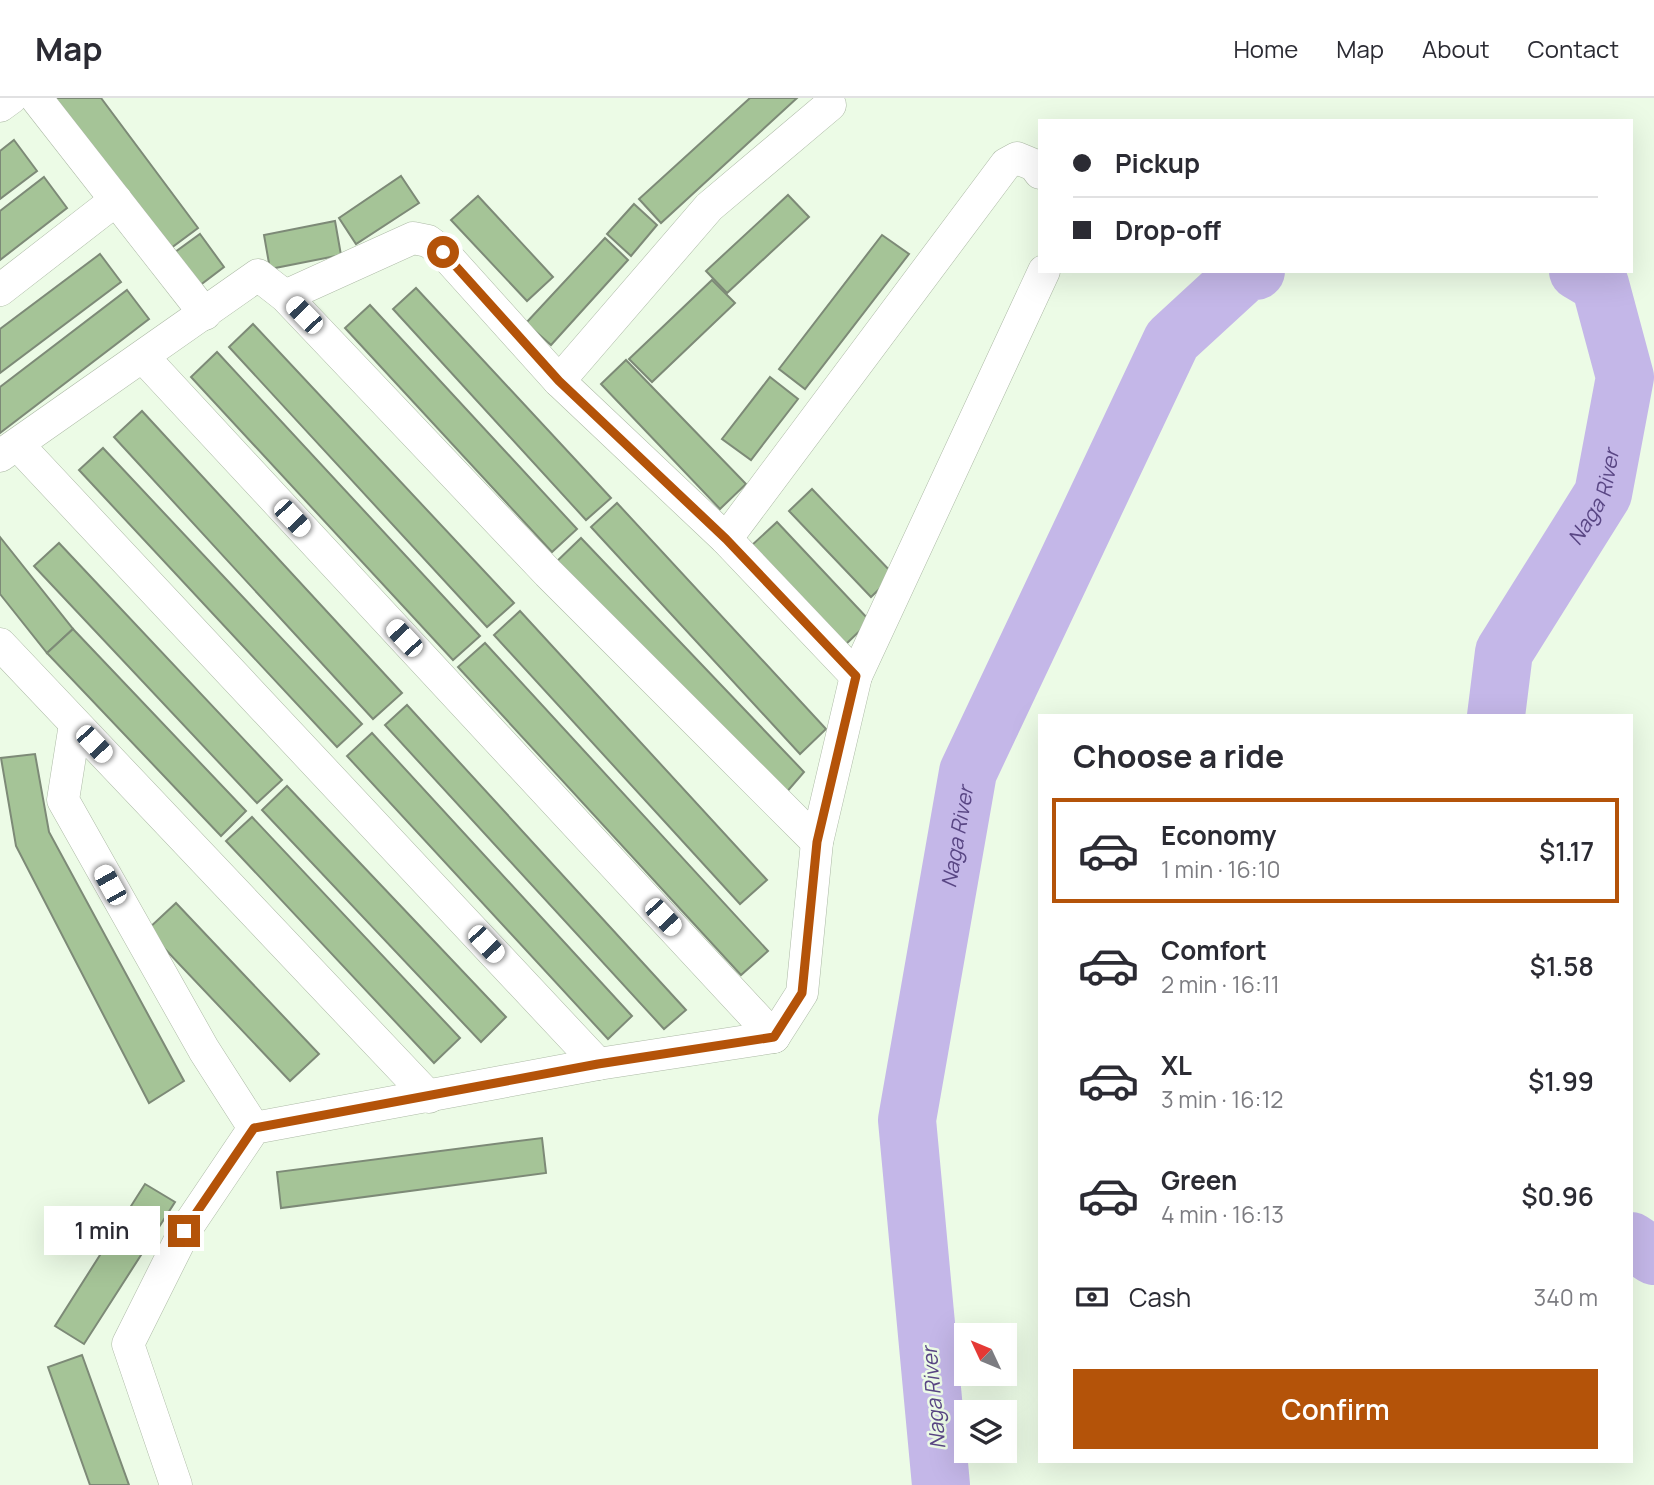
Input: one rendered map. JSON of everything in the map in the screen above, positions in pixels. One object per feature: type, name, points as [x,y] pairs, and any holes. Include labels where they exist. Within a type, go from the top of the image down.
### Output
[{"type":"street","points":[[0,106],[11,98]]},
{"type":"street","points":[[36,98],[205,314]]},
{"type":"street","points":[[559,381],[709,208],[830,106]]},
{"type":"street","points":[[726,539],[1006,164],[1017,158],[1034,165],[1038,170]]},
{"type":"street","points":[[0,290],[116,200]]},
{"type":"street","points":[[285,296],[413,238],[428,241],[443,252],[559,381],[726,539],[856,676]]},
{"type":"street","points":[[176,1485],[128,1344],[184,1231],[254,1128],[598,1064],[774,1037],[802,993],[817,842],[856,676],[1043,273]]},
{"type":"street","points":[[598,1064],[9,451],[258,275],[285,296],[548,573],[817,842]]},
{"type":"street","points":[[144,358],[774,1037]]},
{"type":"street","points":[[0,644],[429,1097]]},
{"type":"street","points":[[75,724],[63,800],[204,1050],[254,1128]]},
{"type":"building","points":[[53,98],[101,98],[198,228],[167,251]]},
{"type":"building","points":[[750,98],[797,98],[661,223],[639,199]]},
{"type":"building","points":[[14,140],[37,171],[0,199],[0,151]]},
{"type":"building","points":[[401,176],[419,203],[356,244],[339,218]]},
{"type":"building","points":[[44,177],[67,208],[0,260],[0,211]]},
{"type":"building","points":[[788,195],[809,217],[727,293],[706,271]]},
{"type":"building","points":[[478,196],[553,277],[527,301],[451,220]]},
{"type":"building","points":[[634,204],[657,225],[631,256],[607,234]]},
{"type":"building","points":[[335,221],[341,255],[270,269],[264,235]]},
{"type":"building","points":[[200,234],[224,267],[195,289],[171,255]]},
{"type":"building","points":[[882,235],[909,254],[805,389],[779,369]]},
{"type":"building","points":[[605,238],[628,260],[551,345],[526,323]]},
{"type":"building","points":[[100,254],[121,282],[0,373],[0,329]]},
{"type":"building","points":[[712,280],[735,303],[652,382],[629,359]]},
{"type":"building","points":[[416,288],[611,498],[586,520],[393,309]]},
{"type":"building","points":[[127,290],[149,319],[0,433],[0,387]]},
{"type":"building","points":[[370,305],[577,529],[552,552],[345,328]]},
{"type":"building","points":[[253,324],[514,603],[487,627],[229,347]]},
{"type":"building","points":[[217,352],[480,636],[453,660],[191,377]]},
{"type":"building","points":[[626,360],[746,484],[720,509],[601,384]]},
{"type":"building","points":[[770,377],[798,399],[751,460],[722,439]]},
{"type":"building","points":[[142,411],[402,693],[373,719],[114,437]]},
{"type":"building","points":[[103,448],[362,724],[337,747],[79,470]]},
{"type":"building","points":[[812,489],[894,575],[871,597],[789,511]]},
{"type":"building","points":[[617,503],[826,729],[800,754],[591,527]]},
{"type":"building","points":[[777,522],[870,621],[845,645],[751,546]]},
{"type":"building","points":[[0,537],[73,629],[47,653],[0,594]]},
{"type":"building","points":[[581,538],[804,772],[785,794],[552,566]]},
{"type":"building","points":[[59,543],[282,780],[257,803],[34,566]]},
{"type":"building","points":[[520,611],[767,880],[740,904],[494,635]]},
{"type":"building","points":[[73,629],[246,811],[221,836],[47,653]]},
{"type":"building","points":[[485,643],[768,951],[741,975],[458,667]]},
{"type":"building","points":[[407,705],[686,1010],[664,1029],[385,725]]},
{"type":"building","points":[[372,733],[632,1016],[608,1039],[347,756]]},
{"type":"building","points":[[35,754],[49,832],[184,1081],[149,1103],[16,846],[1,758]]},
{"type":"building","points":[[287,786],[506,1017],[481,1042],[262,810]]},
{"type":"building","points":[[252,817],[460,1038],[434,1063],[226,841]]},
{"type":"building","points":[[176,903],[319,1054],[290,1081],[147,930]]},
{"type":"building","points":[[542,1138],[546,1173],[281,1208],[277,1172]]},
{"type":"building","points":[[145,1184],[175,1202],[84,1344],[55,1326]]},
{"type":"building","points":[[82,1355],[129,1485],[90,1485],[48,1367]]},
{"type":"waterway","name":"Naga River","points":[[941,1485],[907,1120],[968,772],[1172,340],[1245,273]]},
{"type":"waterway","name":"Naga River","points":[[1496,714],[1504,652],[1603,494],[1625,377],[1600,284],[1581,273]]},
{"type":"waterway","name":"Naga River","points":[[1633,1242],[1654,1256]]},
{"type":"route","points":[[184,1231],[254,1128],[598,1064],[774,1037],[802,993],[817,842],[856,676],[726,539],[559,381],[443,252]]}]
